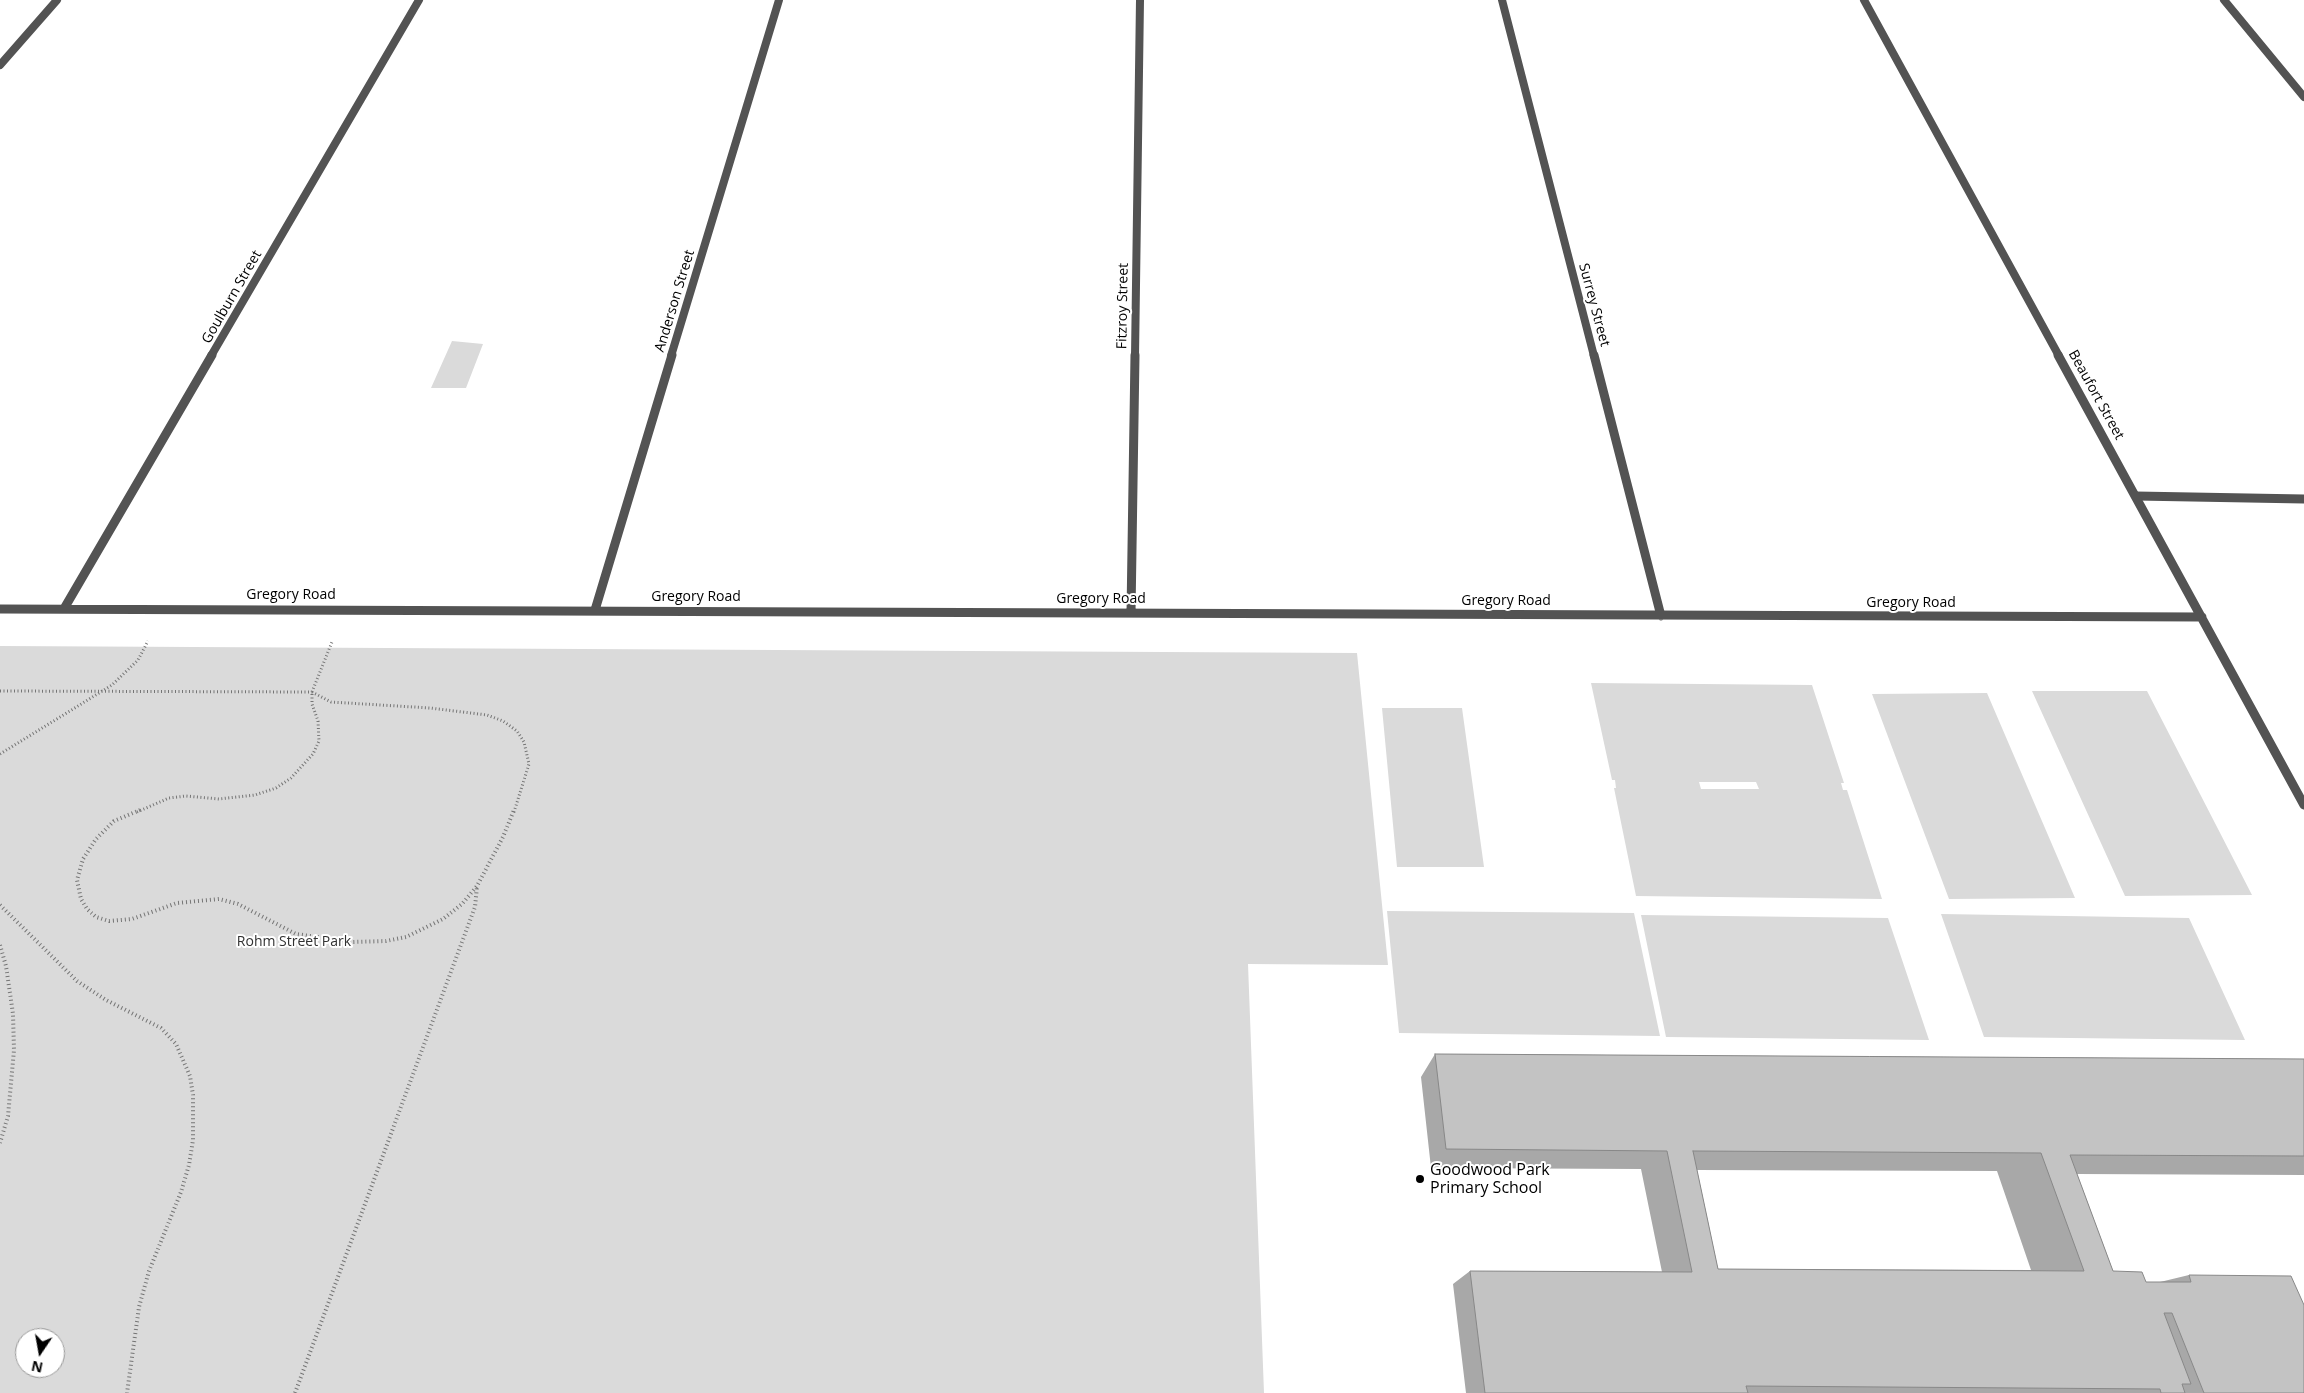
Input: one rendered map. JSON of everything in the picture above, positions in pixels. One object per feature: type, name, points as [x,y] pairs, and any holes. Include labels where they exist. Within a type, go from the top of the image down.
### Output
[{"type":"street","points":[[0,65],[57,0]]},
{"type":"street","name":"Goulburn Street","points":[[65,608],[419,0]]},
{"type":"street","name":"Anderson Street","points":[[595,610],[779,0]]},
{"type":"street","name":"Fitzroy Street","points":[[1131,613],[1140,0]]},
{"type":"street","name":"Surrey Street","points":[[1502,0],[1661,616]]},
{"type":"street","name":"Beaufort Street","points":[[1864,0],[2304,805]]},
{"type":"street","points":[[2224,0],[2304,97]]},
{"type":"street","points":[[2136,496],[2304,499]]},
{"type":"street","name":"Gregory Road","points":[[0,609],[2202,617]]},
{"type":"path","points":[[0,754],[103,691],[124,675],[138,660],[151,637]]},
{"type":"path","points":[[0,691],[312,692],[331,702],[371,706],[430,708],[487,715],[504,721],[517,731],[524,742],[529,764],[504,837],[477,886],[462,904],[443,919],[412,934],[386,941],[352,942],[321,940],[296,934],[238,904],[218,899],[176,904],[132,919],[109,921],[96,917],[87,910],[81,899],[77,880],[83,859],[96,840],[114,821],[169,798],[186,796],[219,799],[255,795],[276,788],[291,778],[313,754],[319,741],[318,721],[312,704],[312,692],[333,639]]},
{"type":"path","points":[[295,1393],[475,907],[477,886]]},
{"type":"path","points":[[0,905],[77,981],[106,1000],[160,1028],[176,1044],[190,1076],[193,1095],[193,1140],[189,1165],[181,1192],[148,1271],[139,1307],[127,1393]]},
{"type":"path","points":[[0,945],[6,966],[13,1014],[14,1050],[8,1116],[0,1143]]},
{"type":"green space","points":[[452,341],[483,344],[466,388],[431,388]]},
{"type":"green space","name":"Rohm Street Park","points":[[0,646],[1357,653],[1388,965],[1248,964],[1264,1393],[0,1393]]},
{"type":"green space","points":[[1591,683],[1812,685],[1844,783],[1841,783],[1843,790],[1847,790],[1882,899],[1636,896],[1614,788],[1616,788],[1615,780],[1612,780]],"holes":[[[1699,782],[1756,782],[1759,789],[1701,789]]]},
{"type":"green space","points":[[2032,691],[2147,691],[2252,895],[2125,896]]},
{"type":"green space","points":[[1987,693],[2075,898],[1949,899],[1872,694]]},
{"type":"green space","points":[[1382,708],[1462,708],[1484,867],[1397,867]]},
{"type":"green space","points":[[1387,911],[1634,913],[1660,1036],[1399,1033]]},
{"type":"green space","points":[[1941,914],[2189,918],[2245,1040],[1984,1037]]},
{"type":"green space","points":[[1641,915],[1888,918],[1929,1040],[1666,1037]]},
{"type":"building","points":[[1435,1054],[2304,1059],[2304,1156],[2070,1155],[2113,1271],[2142,1272],[2146,1282],[2191,1282],[2189,1275],[2291,1276],[2304,1305],[2304,1393],[2204,1393],[2172,1313],[2164,1313],[2191,1384],[2182,1384],[2185,1393],[2161,1393],[2160,1389],[1746,1386],[1748,1393],[1485,1393],[1470,1271],[1692,1272],[1667,1151],[1446,1149]],"holes":[[[1693,1151],[2041,1153],[2084,1271],[1718,1269]]]},
{"type":"place","name":"Goodwood Park Primary School","points":[[1420,1179]]}]
